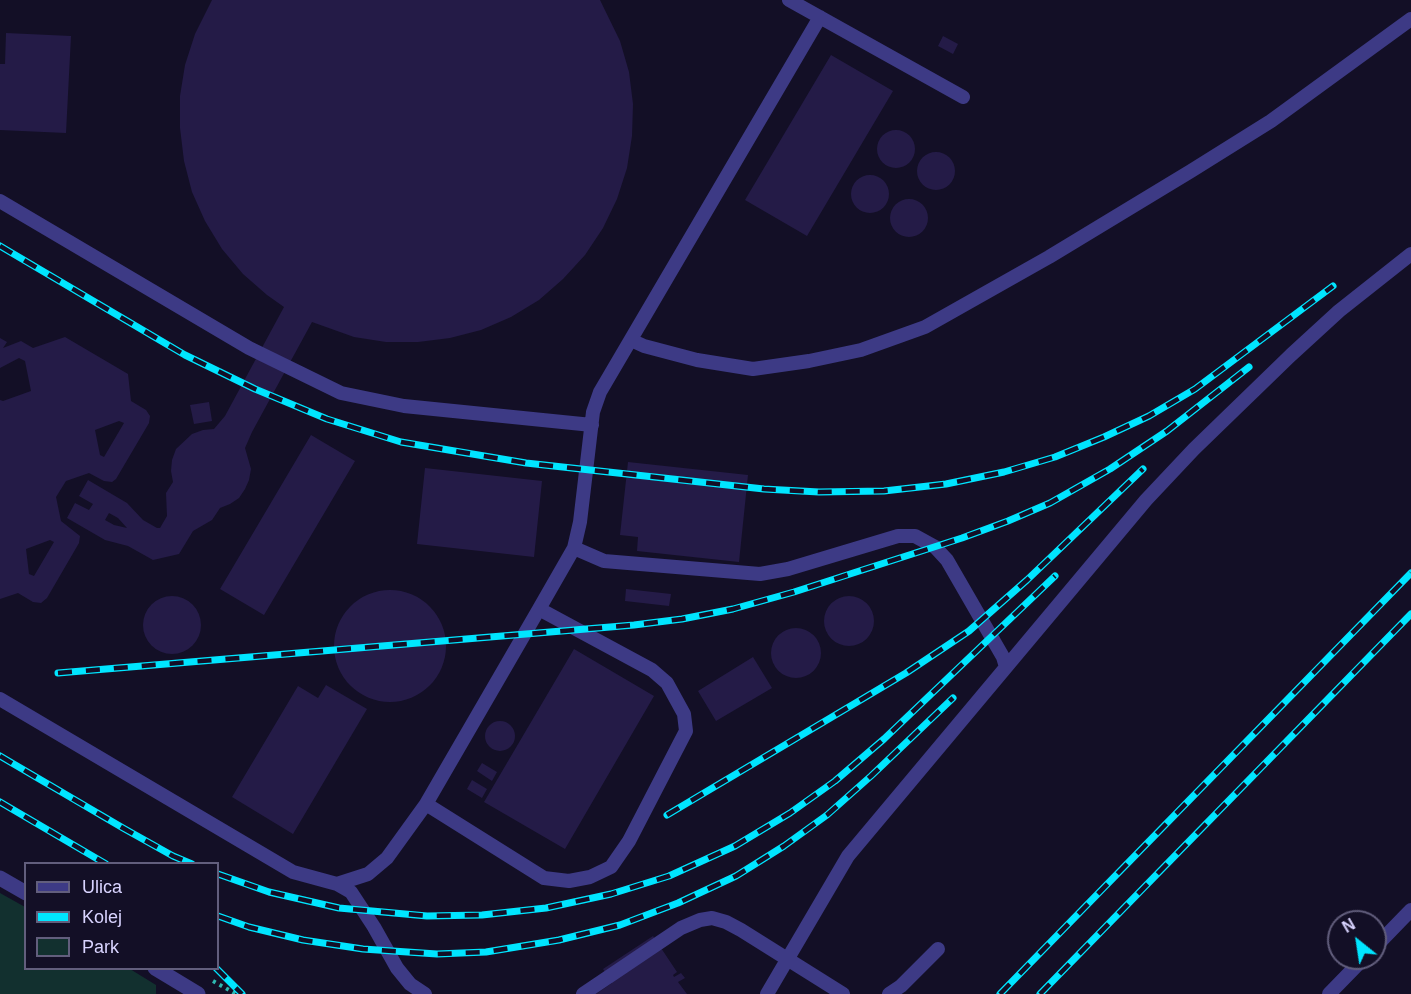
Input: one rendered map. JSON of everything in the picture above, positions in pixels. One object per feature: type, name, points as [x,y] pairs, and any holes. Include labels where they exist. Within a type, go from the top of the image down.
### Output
[{"type":"street","points":[[0,878],[24,892]]},
{"type":"street","points":[[155,970],[188,992]]},
{"type":"lane","points":[[789,0],[963,97]]},
{"type":"lane","points":[[337,884],[368,874],[387,858],[426,804],[574,548],[580,522],[593,412],[600,392],[820,17]]},
{"type":"lane","points":[[631,340],[644,346],[697,360],[753,369],[809,362],[861,350],[925,327],[1049,257],[1262,127],[1411,19]]},
{"type":"lane","points":[[0,201],[249,348],[340,393],[404,406],[592,425]]},
{"type":"lane","points":[[767,994],[848,856],[1170,474],[1339,311],[1411,254]]},
{"type":"lane","points":[[574,548],[604,561],[759,574],[788,569],[898,536],[915,536],[934,547],[947,560],[1000,651],[1006,667]]},
{"type":"lane","points":[[426,804],[544,878],[569,881],[590,877],[611,867],[629,841],[686,731],[684,714],[667,682],[652,670],[539,609]]},
{"type":"lane","points":[[0,699],[293,872],[337,884],[351,892],[397,968],[410,984],[425,994]]},
{"type":"lane","points":[[1387,935],[1411,910]]},
{"type":"lane","points":[[583,994],[681,928],[712,918],[726,922],[788,958],[843,994]]},
{"type":"lane","points":[[889,994],[901,986],[938,949]]},
{"type":"lane","points":[[1329,994],[1352,970]]},
{"type":"green space","points":[[0,893],[24,906],[24,970],[132,970],[156,985],[156,994],[0,994]]},
{"type":"building","points":[[212,0],[600,0],[620,41],[629,72],[633,104],[632,136],[627,168],[617,199],[603,228],[585,255],[539,300],[511,317],[481,330],[450,338],[418,342],[386,342],[354,337],[312,322],[245,448],[251,469],[249,480],[239,498],[220,508],[212,520],[193,531],[179,554],[153,560],[128,546],[105,540],[67,518],[75,503],[89,510],[93,504],[79,496],[88,480],[127,503],[143,520],[160,528],[167,516],[166,493],[173,482],[172,460],[176,449],[192,434],[214,429],[225,416],[284,307],[243,274],[222,249],[205,221],[192,192],[184,161],[180,128],[180,96],[185,65],[195,34]],"holes":[[[109,513],[118,518],[127,528],[105,520]]]},
{"type":"building","points":[[6,33],[71,36],[66,133],[0,130],[0,64],[5,64]]},
{"type":"building","points":[[943,36],[958,44],[953,54],[938,46]]},
{"type":"building","points":[[831,55],[893,91],[807,236],[745,200]]},
{"type":"building","points":[[896,130],[903,131],[909,136],[914,142],[914,156],[909,162],[903,167],[896,168],[889,167],[883,162],[878,156],[877,149],[878,142],[883,136],[889,131]]},
{"type":"building","points":[[936,152],[943,153],[949,158],[954,164],[954,178],[949,184],[943,189],[936,190],[929,189],[923,184],[918,178],[917,171],[918,164],[923,158],[929,153]]},
{"type":"building","points":[[870,175],[877,176],[883,181],[888,187],[888,201],[883,207],[877,212],[870,213],[863,212],[857,207],[852,201],[851,194],[852,187],[857,181],[863,176]]},
{"type":"building","points":[[909,199],[916,200],[922,205],[927,211],[927,225],[922,231],[916,236],[909,237],[902,236],[896,231],[891,225],[890,218],[891,211],[896,205],[902,200]]},
{"type":"building","points":[[65,337],[128,374],[131,401],[146,410],[150,416],[149,423],[116,479],[112,482],[104,481],[89,473],[66,481],[56,497],[61,521],[80,536],[79,543],[47,598],[41,603],[33,602],[18,593],[0,599],[0,400],[31,391],[25,361],[19,358],[0,368],[0,338],[7,342],[3,348],[21,341],[33,348]],"holes":[[[119,421],[124,423],[104,457],[100,455],[95,430]],[[50,540],[54,542],[34,576],[29,574],[26,549]]]},
{"type":"building","points":[[209,402],[212,421],[194,424],[190,405]]},
{"type":"building","points":[[311,435],[355,461],[264,615],[220,589]]},
{"type":"building","points":[[628,462],[748,475],[739,562],[637,551],[638,537],[620,535]]},
{"type":"building","points":[[425,468],[542,481],[534,557],[417,544]]},
{"type":"building","points":[[626,589],[671,594],[669,606],[625,601]]},
{"type":"building","points":[[390,590],[411,594],[429,607],[442,625],[446,646],[442,667],[429,685],[411,698],[390,702],[369,698],[351,685],[338,667],[334,646],[338,625],[351,607],[369,594]]},
{"type":"building","points":[[172,596],[183,598],[196,609],[201,625],[199,636],[188,649],[172,654],[161,652],[148,641],[143,625],[145,614],[156,601]]},
{"type":"building","points":[[844,596],[854,596],[867,603],[874,616],[874,626],[867,639],[854,646],[844,646],[835,642],[828,635],[824,626],[824,616],[828,607],[835,600]]},
{"type":"building","points":[[791,628],[801,628],[814,635],[821,648],[821,658],[814,671],[801,678],[791,678],[782,674],[775,667],[771,658],[771,648],[775,639],[782,632]]},
{"type":"building","points":[[574,649],[654,696],[565,849],[484,802]]},
{"type":"building","points":[[753,657],[772,688],[716,721],[698,691]]},
{"type":"building","points":[[326,685],[367,709],[293,834],[232,797],[298,686],[318,698]]},
{"type":"building","points":[[500,721],[511,725],[515,736],[511,747],[500,751],[489,747],[485,736],[489,725]]},
{"type":"building","points":[[482,763],[497,772],[492,781],[477,771]]},
{"type":"building","points":[[472,780],[487,789],[482,798],[467,789]]},
{"type":"building","points":[[653,936],[677,972],[673,975],[674,977],[681,973],[685,978],[678,982],[687,994],[596,994],[612,983],[603,969]]},
{"type":"railway","points":[[0,246],[185,355],[255,389],[327,419],[401,442],[526,463],[764,489],[819,492],[884,491],[946,484],[1004,472],[1055,457],[1149,416],[1195,389],[1333,286]]},
{"type":"railway","points":[[58,673],[634,625],[733,609],[794,592],[962,538],[1050,503],[1110,469],[1167,431],[1249,367]]},
{"type":"railway","points":[[667,815],[906,673],[969,631],[1027,580],[1143,469]]},
{"type":"railway","points":[[1000,994],[1411,573]]},
{"type":"railway","points":[[219,874],[269,892],[339,908],[427,916],[482,915],[546,908],[611,894],[669,876],[735,846],[790,813],[835,781],[884,739],[1055,576]]},
{"type":"railway","points":[[1040,994],[1411,614]]},
{"type":"railway","points":[[219,916],[249,927],[303,940],[363,949],[437,954],[486,952],[559,940],[620,925],[678,903],[736,876],[784,846],[827,815],[953,698]]},
{"type":"railway","points":[[0,756],[123,828],[187,862]]},
{"type":"railway","points":[[0,802],[103,862]]},
{"type":"railway","points":[[218,970],[242,994]]}]
